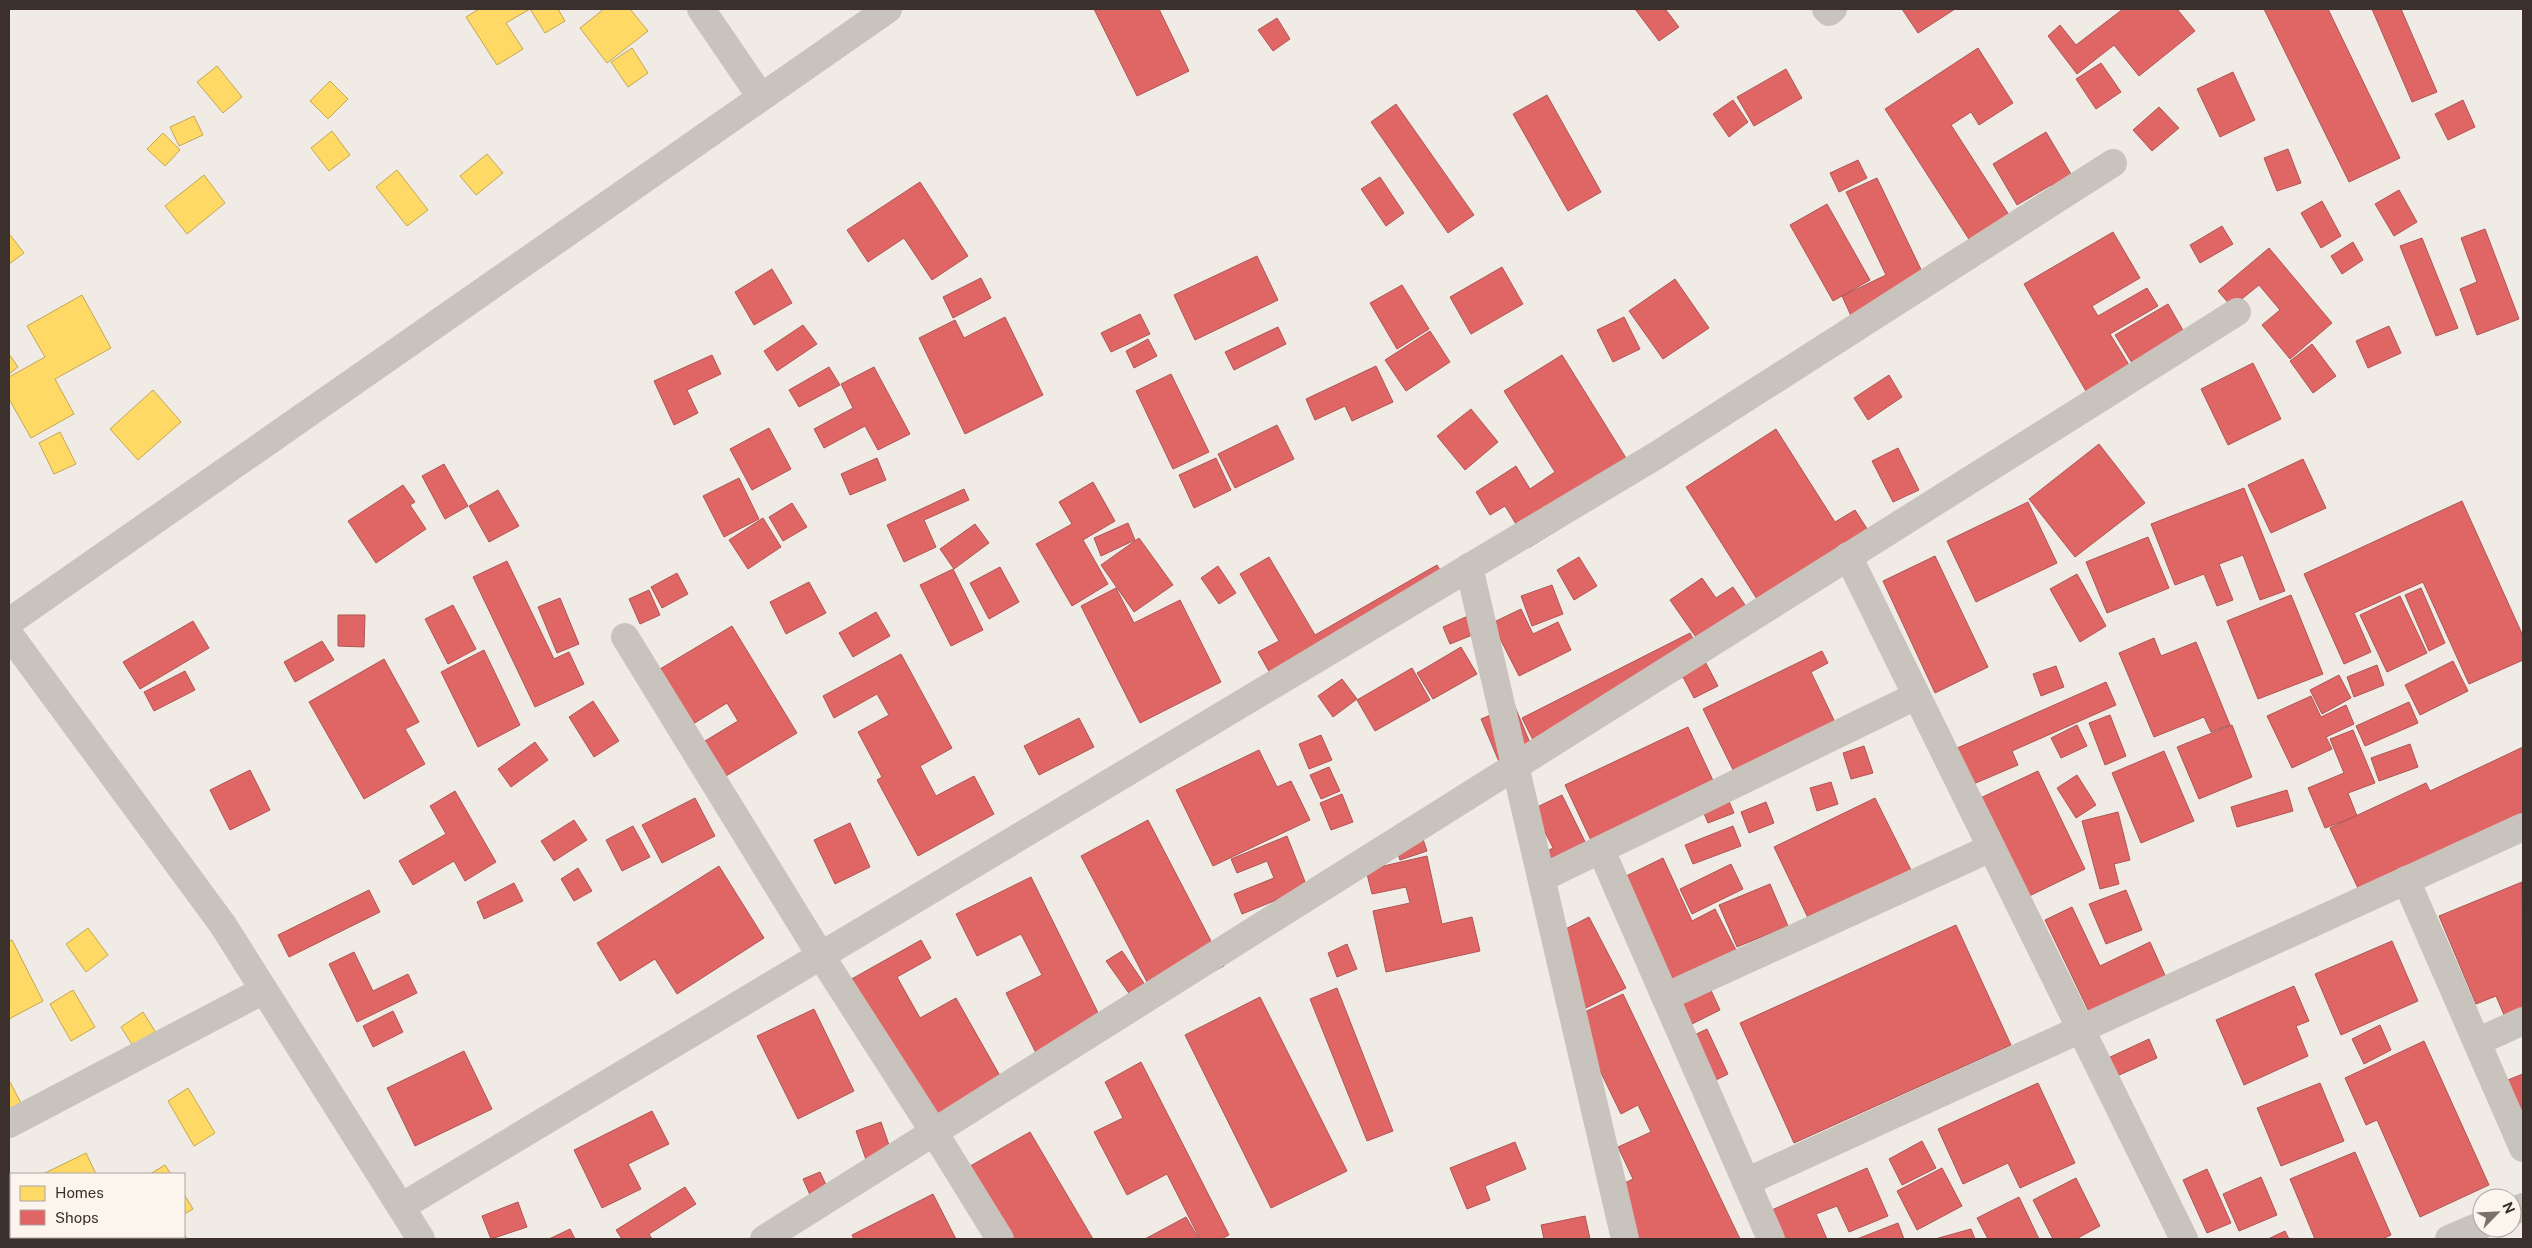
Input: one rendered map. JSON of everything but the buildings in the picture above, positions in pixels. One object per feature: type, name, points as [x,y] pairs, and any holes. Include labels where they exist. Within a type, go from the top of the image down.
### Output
[{"type":"street","points":[[701,9],[762,97]]},
{"type":"street","points":[[9,622],[888,9]]},
{"type":"street","points":[[1826,9],[1829,12],[1833,9]]},
{"type":"street","points":[[401,1207],[1657,454],[2113,163]]},
{"type":"street","points":[[764,1239],[2237,312]]},
{"type":"street","points":[[1848,556],[2184,1239]]},
{"type":"street","points":[[1470,567],[1625,1239]]},
{"type":"street","points":[[9,634],[223,925],[421,1239]]},
{"type":"street","points":[[625,637],[821,956],[1000,1239]]},
{"type":"street","points":[[1542,878],[1916,696]]},
{"type":"street","points":[[1746,1182],[2523,827]]},
{"type":"street","points":[[1665,996],[1991,848]]},
{"type":"street","points":[[1601,850],[1771,1239]]},
{"type":"street","points":[[2406,880],[2523,1148]]},
{"type":"street","points":[[9,1124],[264,990]]},
{"type":"street","points":[[2477,1042],[2523,1021]]},
{"type":"street","points":[[2449,1239],[2472,1229]]}]
